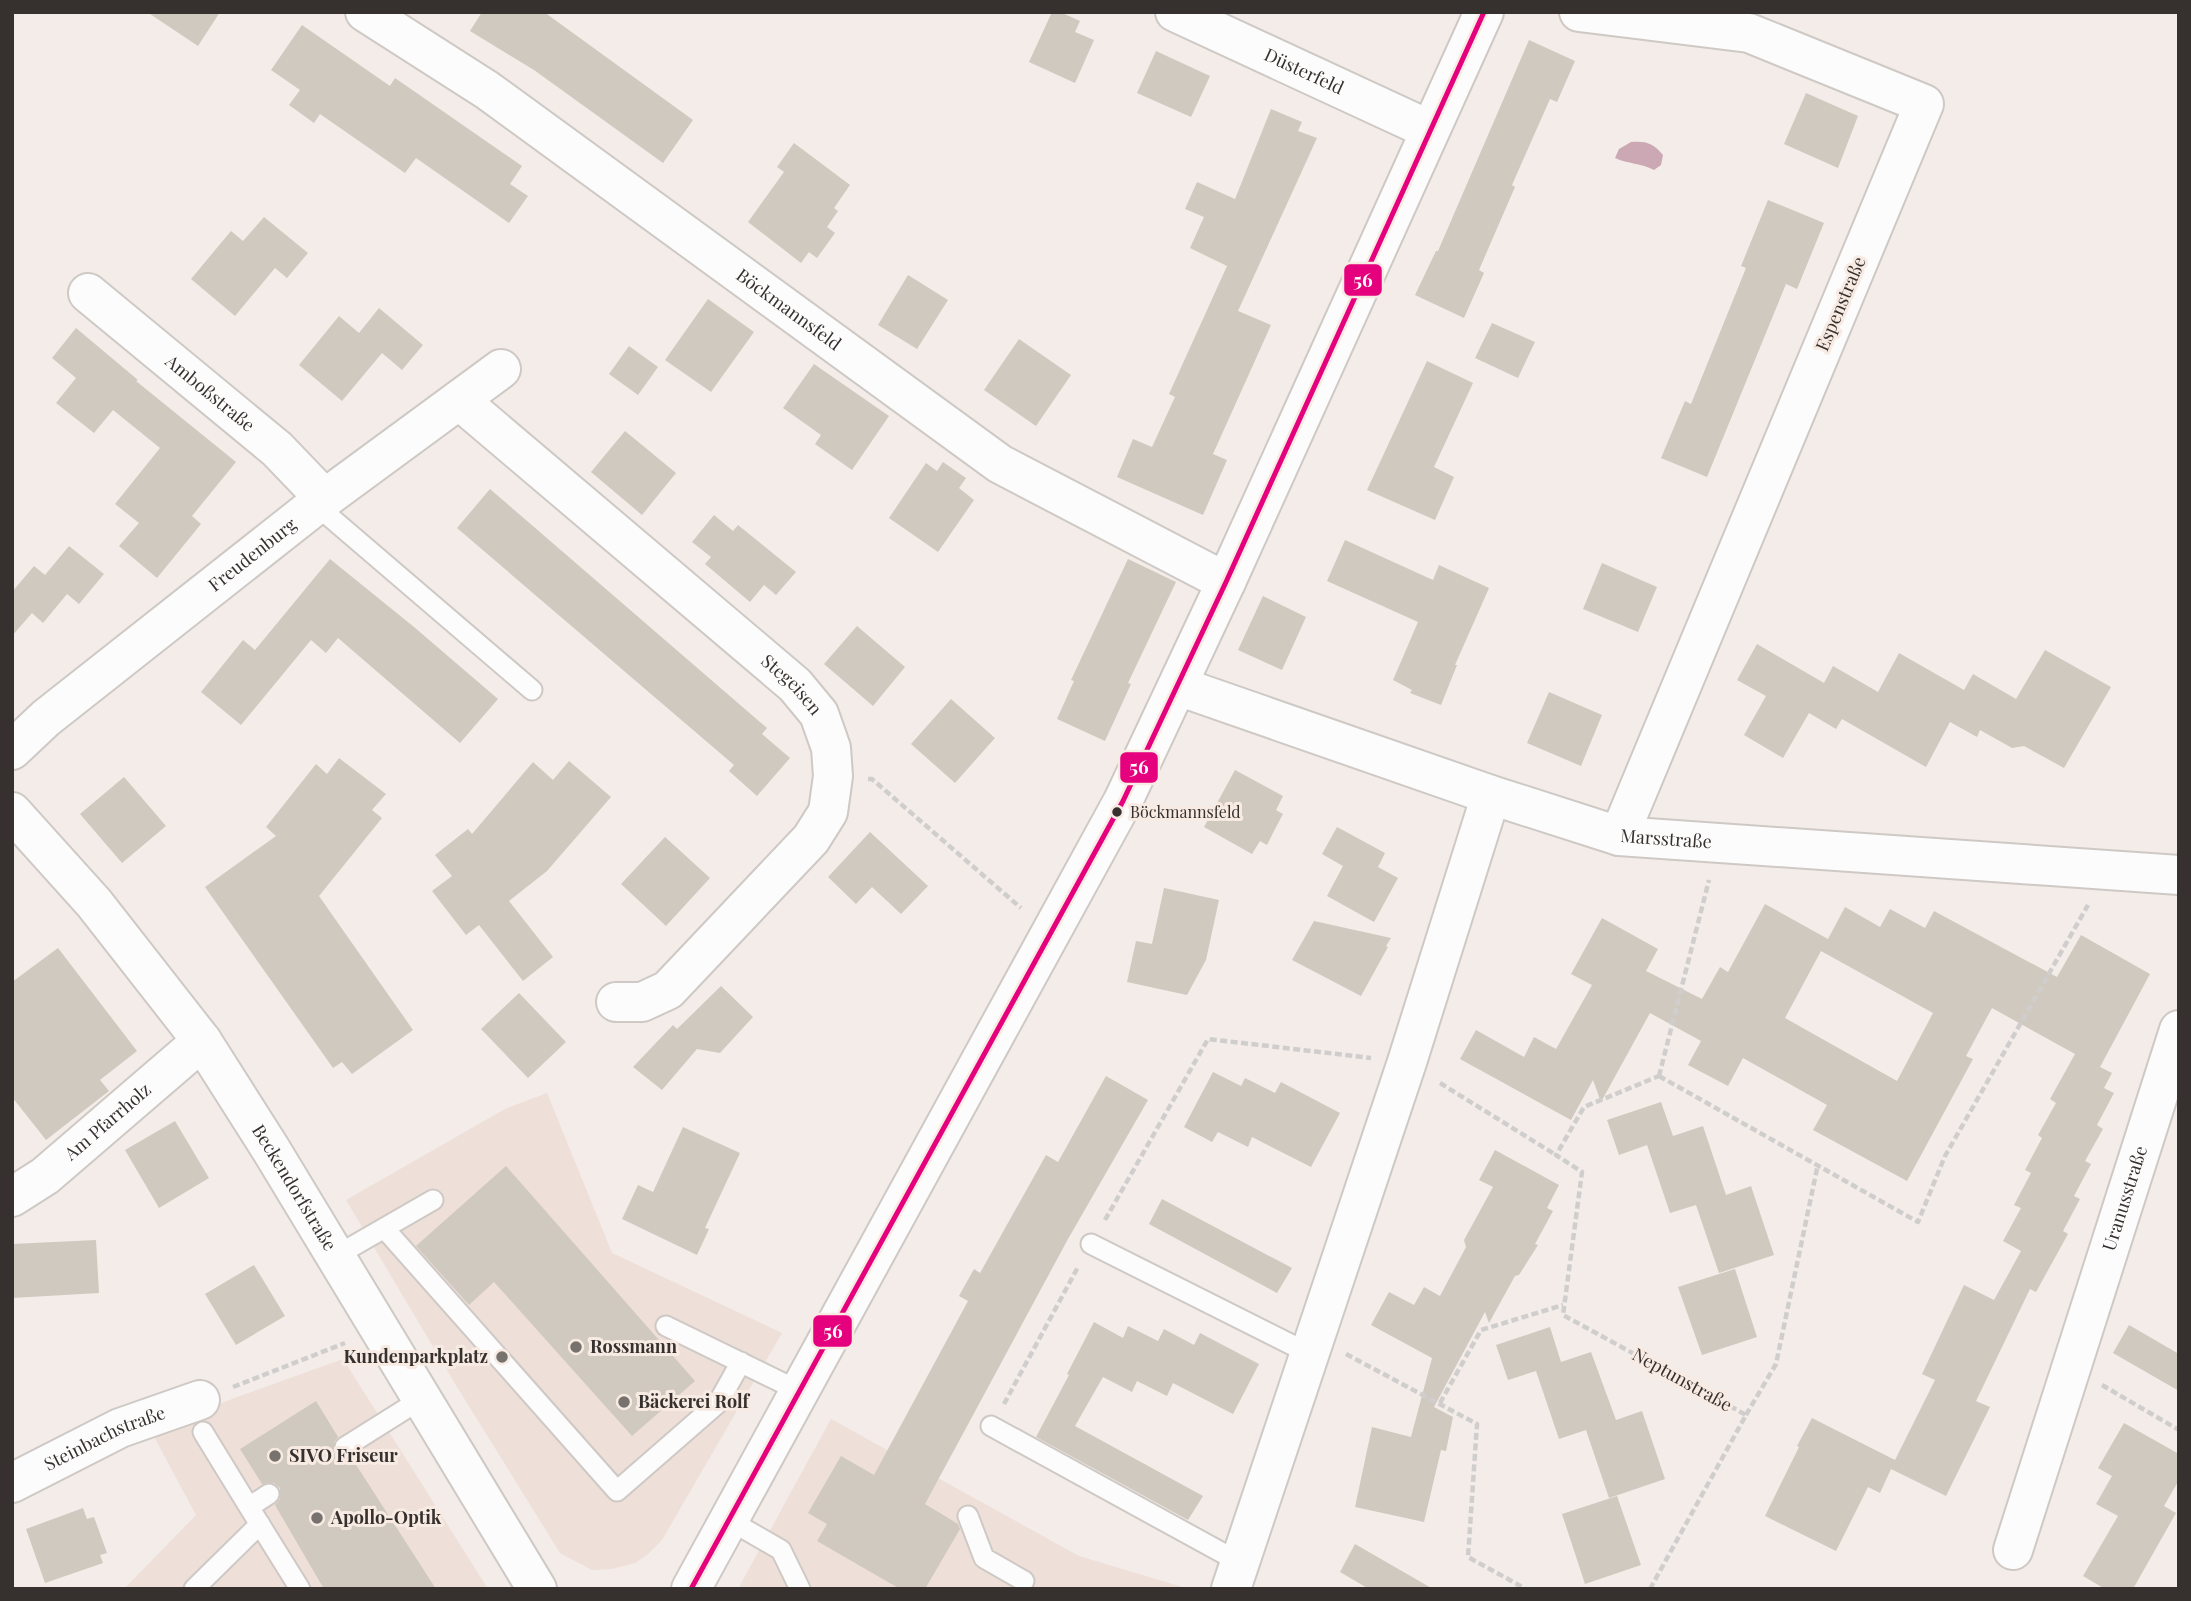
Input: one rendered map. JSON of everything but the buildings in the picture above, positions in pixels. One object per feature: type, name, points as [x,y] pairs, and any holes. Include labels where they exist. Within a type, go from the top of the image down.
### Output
[{"type":"street","name":"Böckmannsfeld","points":[[365,12],[487,90],[1000,464],[1226,582]]},
{"type":"street","name":"Düsterfeld","points":[[1175,12],[1430,130]]},
{"type":"street","points":[[691,1589],[1123,802],[1226,582],[1484,12]]},
{"type":"street","name":"Espenstraße","points":[[1580,12],[1749,33],[1924,104],[1619,836]]},
{"type":"street","name":"Amboßstraße","points":[[88,293],[276,449],[321,502]]},
{"type":"street","name":"Freudenburg","points":[[12,750],[46,718],[321,502],[501,369]]},
{"type":"street","name":"Stegeisen","points":[[459,400],[795,685],[819,714],[831,748],[833,776],[828,812],[811,839],[668,990],[642,1002],[616,1002]]},
{"type":"street","name":"Marsstraße","points":[[1178,686],[1491,795],[1619,836],[2179,875]]},
{"type":"street","points":[[1235,1576],[1407,1062],[1491,795]]},
{"type":"street","name":"Beckendorfstraße","points":[[12,813],[94,903],[202,1041],[270,1147],[537,1589]]},
{"type":"street","name":"Uranusstraße","points":[[2013,1550],[2179,1030]]},
{"type":"street","name":"Am Pfarrholz","points":[[12,1197],[45,1176],[202,1041]]},
{"type":"street","name":"Steinbachstraße","points":[[12,1483],[120,1428],[202,1416]]},
{"type":"lane","points":[[321,502],[532,690]]},
{"type":"lane","points":[[334,1257],[433,1200]]},
{"type":"lane","points":[[384,1228],[617,1491],[718,1403],[741,1363]]},
{"type":"lane","points":[[1091,1244],[1311,1345]]},
{"type":"lane","points":[[666,1326],[799,1391]]},
{"type":"lane","points":[[345,1447],[423,1398]]},
{"type":"lane","points":[[202,1416],[249,1507],[300,1589]]},
{"type":"lane","points":[[992,1426],[1235,1576]]},
{"type":"lane","points":[[249,1507],[269,1494]]},
{"type":"lane","points":[[968,1516],[984,1558],[1024,1581]]},
{"type":"lane","points":[[729,1520],[781,1550],[800,1589]]},
{"type":"lane","points":[[194,1589],[260,1524]]},
{"type":"path","points":[[833,776],[872,779],[1051,934]]},
{"type":"path","points":[[1659,1076],[1718,842]]},
{"type":"path","points":[[1659,1076],[1918,1222],[1945,1156],[2108,869]]},
{"type":"path","points":[[992,1426],[1208,1038],[1407,1062],[1582,1172],[1563,1305],[1481,1330],[1440,1403]]},
{"type":"path","points":[[1556,1155],[1584,1107],[1659,1076]]},
{"type":"path","points":[[1746,1415],[1776,1364],[1818,1164]]},
{"type":"path","name":"Neptunstraße","points":[[1563,1305],[1563,1315],[1746,1415],[1650,1589]]},
{"type":"path","points":[[202,1416],[379,1330]]},
{"type":"path","points":[[1311,1345],[1440,1403],[1477,1424],[1468,1557],[1526,1589]]},
{"type":"path","points":[[2071,1366],[2179,1430]]},
{"type":"shaded area","points":[[1631,142],[1645,143],[1656,148],[1663,155],[1661,165],[1654,170],[1615,158],[1619,149]]},
{"type":"shaded area","points":[[547,1093],[612,1253],[782,1333],[662,1540],[635,1563],[612,1569],[592,1570],[560,1553],[346,1200],[505,1109]]},
{"type":"shaded area","points":[[343,1359],[488,1589],[124,1589],[196,1515],[151,1431]]},
{"type":"shaded area","points":[[831,1419],[1079,1556],[1189,1589],[738,1589]]},
{"type":"transit line","name":"56","points":[[691,1589],[1123,801],[1226,582],[1484,12]]},
{"type":"place","name":"Böckmannsfeld","points":[[1117,812]]},
{"type":"place","name":"Rossmann","points":[[576,1347]]},
{"type":"place","name":"Kundenparkplatz","points":[[502,1357]]},
{"type":"place","name":"Bäckerei Rolf","points":[[624,1402]]},
{"type":"place","name":"SIVO Friseur","points":[[275,1456]]},
{"type":"place","name":"Apollo-Optik","points":[[317,1518]]}]
